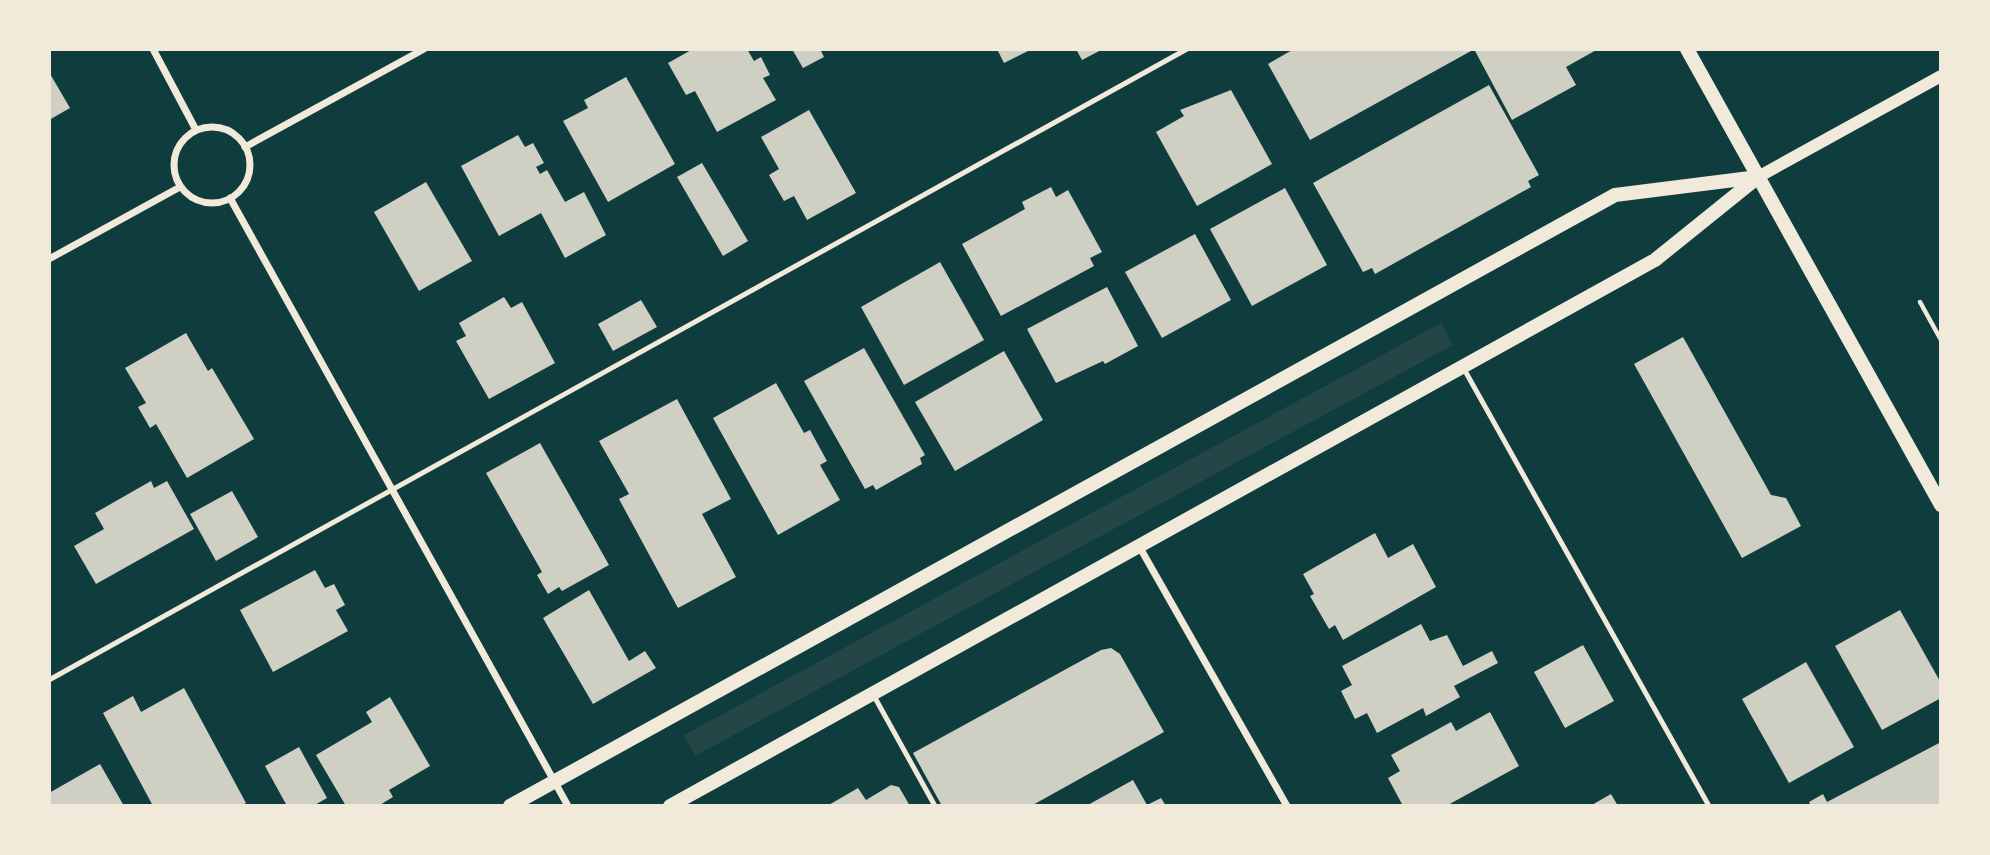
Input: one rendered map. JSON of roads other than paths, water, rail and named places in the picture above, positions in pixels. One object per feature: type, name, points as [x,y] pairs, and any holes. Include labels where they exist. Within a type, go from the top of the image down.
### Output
[{"type":"main road","points":[[1687,49],[1941,505]]},
{"type":"main road","points":[[670,806],[1655,260],[1758,177]]},
{"type":"main road","points":[[510,806],[1615,195],[1758,177]]},
{"type":"street","points":[[153,49],[196,130]]},
{"type":"street","points":[[245,147],[424,49]]},
{"type":"street","points":[[1758,177],[1941,76]]},
{"type":"street","points":[[222,128],[233,133],[245,147],[250,164],[248,175],[243,186],[230,198],[213,203],[201,201],[180,187],[174,161],[185,138],[196,130],[222,128]]},
{"type":"street","points":[[49,259],[180,187]]},
{"type":"street","points":[[230,198],[568,806]]},
{"type":"street","points":[[1139,546],[1287,806]]},
{"type":"lane","points":[[49,680],[1187,49]]},
{"type":"lane","points":[[1463,366],[1709,806]]},
{"type":"lane","points":[[873,694],[934,806]]}]
